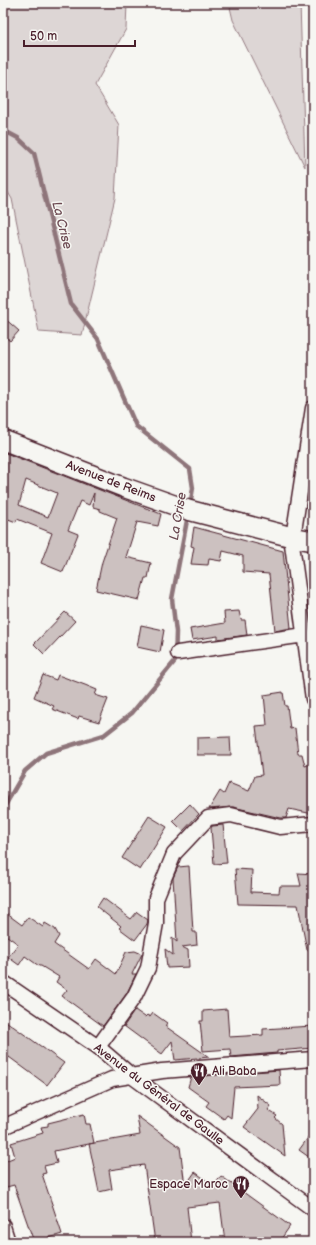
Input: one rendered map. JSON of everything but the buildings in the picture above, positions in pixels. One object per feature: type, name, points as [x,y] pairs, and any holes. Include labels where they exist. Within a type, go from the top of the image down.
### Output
[{"type":"main road","name":"Avenue de Reims","points":[[3,440],[193,511],[292,538],[313,541]]},
{"type":"street","points":[[313,408],[292,538],[313,699]]},
{"type":"street","points":[[178,653],[305,635]]},
{"type":"street","points":[[98,1047],[134,997],[148,968],[156,923],[156,898],[174,854],[208,818],[231,815],[280,827],[313,824]]},
{"type":"street","name":"Avenue du Général de Gaulle","points":[[3,982],[98,1047],[133,1076],[313,1209]]},
{"type":"street","points":[[3,1127],[112,1079],[162,1071],[313,1059]]},
{"type":"street","points":[[3,1226],[8,1242]]},
{"type":"shaded area","points":[[3,3],[127,3],[126,29],[95,85],[119,125],[115,198],[82,335],[39,332],[12,199],[3,184]]},
{"type":"shaded area","points":[[229,3],[300,3],[305,167],[233,20]]},
{"type":"waterway","name":"La Crise","points":[[3,130],[18,138],[34,153],[71,304],[98,339],[136,426],[190,469],[193,488],[190,506]]},
{"type":"waterway","name":"La Crise","points":[[3,809],[25,771],[46,753],[104,735],[132,713],[175,661],[176,632],[172,599],[188,515]]},
{"type":"place","name":"Ali Baba","points":[[199,1086]]},
{"type":"place","name":"Espace Maroc","points":[[241,1199]]}]
